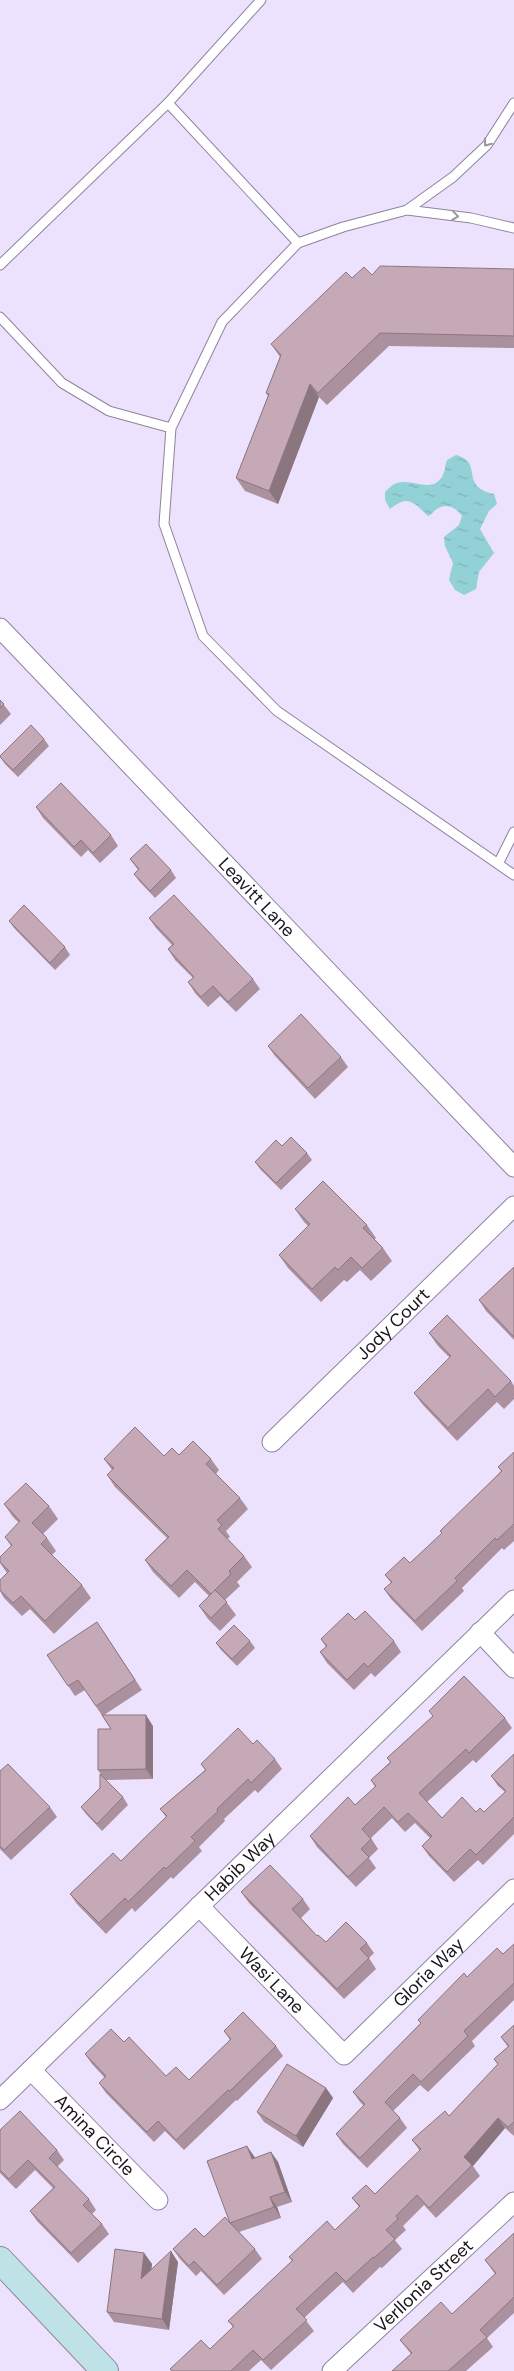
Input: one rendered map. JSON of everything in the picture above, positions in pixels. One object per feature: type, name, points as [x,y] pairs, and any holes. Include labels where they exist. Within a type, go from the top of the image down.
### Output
[{"type":"main road","points":[[0,2260],[105,2371]]},
{"type":"street","name":"Leavitt Lane","points":[[0,628],[514,1167]]},
{"type":"street","name":"Jody Court","points":[[272,1442],[514,1206]]},
{"type":"street","name":"Habib Way","points":[[0,2100],[514,1600]]},
{"type":"street","points":[[480,1632],[514,1668]]},
{"type":"street","name":"Gloria Way","points":[[344,2055],[514,1888]]},
{"type":"street","name":"Wasi Lane","points":[[199,1906],[344,2055]]},
{"type":"street","name":"Amina Circle","points":[[31,2070],[158,2200]]},
{"type":"street","name":"Verllonia Street","points":[[332,2371],[514,2202]]},
{"type":"lane","points":[[0,265],[168,103],[261,0]]},
{"type":"lane","points":[[168,103],[298,243]]},
{"type":"lane","points":[[514,103],[487,146],[453,177],[406,210],[343,227],[298,243],[222,322],[171,428],[164,524],[203,636],[276,711],[514,875]]},
{"type":"lane","points":[[406,210],[471,218],[514,228]]},
{"type":"lane","points":[[0,316],[62,383],[109,411],[171,428]]},
{"type":"lane","points":[[498,864],[514,832]]},
{"type":"water","points":[[456,455],[469,463],[477,486],[494,494],[497,504],[489,511],[480,529],[494,553],[479,572],[476,589],[464,595],[455,590],[449,580],[453,563],[445,546],[444,537],[459,525],[462,516],[460,513],[454,508],[444,506],[428,516],[410,502],[406,501],[396,504],[390,509],[385,500],[385,492],[392,485],[408,482],[427,485],[438,481],[444,473],[447,460]]},
{"type":"building","points":[[380,266],[514,269],[514,336],[380,333],[318,393],[310,384],[269,491],[236,478],[269,394],[266,393],[281,355],[271,344],[346,272],[352,278],[364,267],[372,275]]},
{"type":"building","points":[[0,700],[4,704],[0,708]]},
{"type":"building","points":[[31,725],[44,739],[13,770],[0,756]]},
{"type":"building","points":[[61,783],[111,835],[93,853],[81,840],[74,847],[36,807]]},
{"type":"building","points":[[146,844],[171,870],[150,891],[134,874],[139,869],[130,859]]},
{"type":"building","points":[[174,895],[253,979],[228,1002],[213,986],[201,997],[188,982],[194,977],[168,949],[174,944],[149,918]]},
{"type":"building","points":[[24,905],[65,947],[50,963],[9,921]]},
{"type":"building","points":[[301,1014],[341,1057],[308,1088],[268,1046]]},
{"type":"building","points":[[291,1137],[307,1153],[276,1183],[255,1162],[276,1140],[282,1146]]},
{"type":"building","points":[[323,1181],[367,1225],[363,1228],[383,1248],[362,1268],[351,1257],[338,1270],[335,1267],[312,1289],[279,1255],[310,1224],[295,1209]]},
{"type":"building","points":[[514,1267],[514,1337],[479,1300]]},
{"type":"building","points":[[447,1315],[511,1381],[495,1397],[488,1389],[448,1428],[414,1393],[451,1356],[429,1333]]},
{"type":"building","points":[[135,1427],[164,1456],[172,1448],[179,1455],[193,1441],[211,1459],[206,1464],[240,1498],[217,1520],[222,1525],[218,1529],[244,1556],[229,1571],[231,1574],[211,1594],[187,1570],[171,1586],[145,1560],[169,1537],[107,1475],[114,1468],[104,1459]]},
{"type":"building","points":[[514,1452],[514,1524],[497,1540],[495,1538],[455,1578],[457,1581],[415,1621],[384,1589],[392,1582],[385,1575],[404,1557],[410,1563],[442,1533],[440,1531],[502,1471],[498,1467]]},
{"type":"building","points":[[26,1483],[49,1506],[32,1523],[47,1538],[41,1544],[82,1585],[45,1621],[21,1596],[13,1603],[0,1590],[0,1580],[9,1571],[0,1562],[0,1557],[12,1545],[5,1537],[20,1521],[4,1504]]},
{"type":"building","points":[[215,1590],[227,1602],[211,1618],[199,1606]]},
{"type":"building","points":[[365,1611],[394,1641],[368,1667],[364,1663],[347,1680],[320,1652],[327,1646],[321,1639],[348,1613],[355,1620]]},
{"type":"building","points":[[97,1622],[135,1680],[96,1706],[78,1680],[68,1686],[47,1655]]},
{"type":"building","points":[[234,1625],[250,1641],[232,1659],[216,1643]]},
{"type":"building","points":[[464,1676],[505,1718],[469,1753],[466,1749],[419,1793],[442,1818],[462,1797],[476,1812],[480,1808],[484,1812],[506,1791],[491,1776],[514,1754],[514,1817],[476,1855],[470,1849],[447,1872],[422,1846],[432,1836],[408,1813],[398,1822],[384,1807],[362,1829],[371,1839],[361,1849],[369,1857],[348,1877],[310,1836],[348,1797],[355,1805],[376,1786],[371,1780],[391,1762],[387,1758],[433,1716],[429,1711]]},
{"type":"building","points":[[102,1715],[146,1715],[146,1769],[98,1770],[98,1729],[111,1729]]},
{"type":"building","points":[[238,1728],[253,1744],[257,1740],[275,1759],[251,1783],[248,1779],[217,1809],[218,1811],[191,1837],[195,1841],[166,1869],[164,1867],[128,1902],[125,1898],[99,1923],[70,1894],[113,1853],[121,1861],[167,1816],[160,1809],[206,1770],[201,1764]]},
{"type":"building","points":[[8,1764],[50,1807],[4,1850],[0,1846],[0,1771]]},
{"type":"building","points":[[100,1774],[123,1797],[97,1824],[81,1807],[100,1788]]},
{"type":"building","points":[[270,1865],[303,1899],[292,1909],[317,1936],[326,1942],[346,1922],[367,1943],[360,1949],[369,1958],[337,1989],[241,1892]]},
{"type":"building","points":[[514,1944],[514,1983],[464,2031],[468,2036],[421,2082],[413,2074],[385,2102],[400,2118],[360,2158],[336,2134],[365,2104],[353,2092],[421,2023],[418,2020],[464,1973],[467,1977],[497,1948],[503,1954]]},
{"type":"building","points":[[243,2012],[276,2046],[176,2140],[158,2121],[147,2132],[99,2083],[106,2076],[85,2054],[111,2029],[124,2042],[129,2037],[166,2076],[176,2067],[189,2080],[231,2039],[224,2031]]},
{"type":"building","points":[[514,2025],[514,2122],[508,2127],[498,2118],[464,2157],[472,2165],[429,2208],[417,2195],[396,2216],[398,2219],[386,2230],[395,2239],[346,2282],[336,2272],[296,2309],[307,2320],[263,2360],[253,2350],[231,2371],[172,2371],[170,2369],[201,2340],[210,2349],[234,2326],[228,2321],[293,2260],[289,2257],[327,2221],[335,2230],[360,2206],[352,2198],[366,2185],[375,2194],[421,2149],[412,2140],[445,2111],[449,2116],[498,2064],[494,2059],[509,2046],[501,2037]]},
{"type":"building","points":[[287,2064],[326,2088],[296,2136],[257,2112]]},
{"type":"building","points":[[20,2111],[57,2150],[49,2158],[89,2199],[83,2205],[102,2224],[71,2253],[30,2211],[55,2187],[28,2160],[9,2179],[0,2170],[0,2130]]},
{"type":"building","points":[[247,2146],[252,2159],[271,2152],[285,2192],[270,2197],[274,2207],[230,2223],[207,2161]]},
{"type":"building","points":[[225,2217],[255,2249],[217,2285],[194,2261],[189,2266],[173,2249],[195,2228],[204,2237]]},
{"type":"building","points":[[514,2233],[514,2297],[480,2330],[487,2337],[448,2371],[392,2371],[412,2353],[400,2340],[441,2302],[452,2314],[496,2273],[485,2260]]},
{"type":"building","points":[[115,2249],[144,2253],[141,2279],[171,2251],[162,2319],[107,2312]]}]
